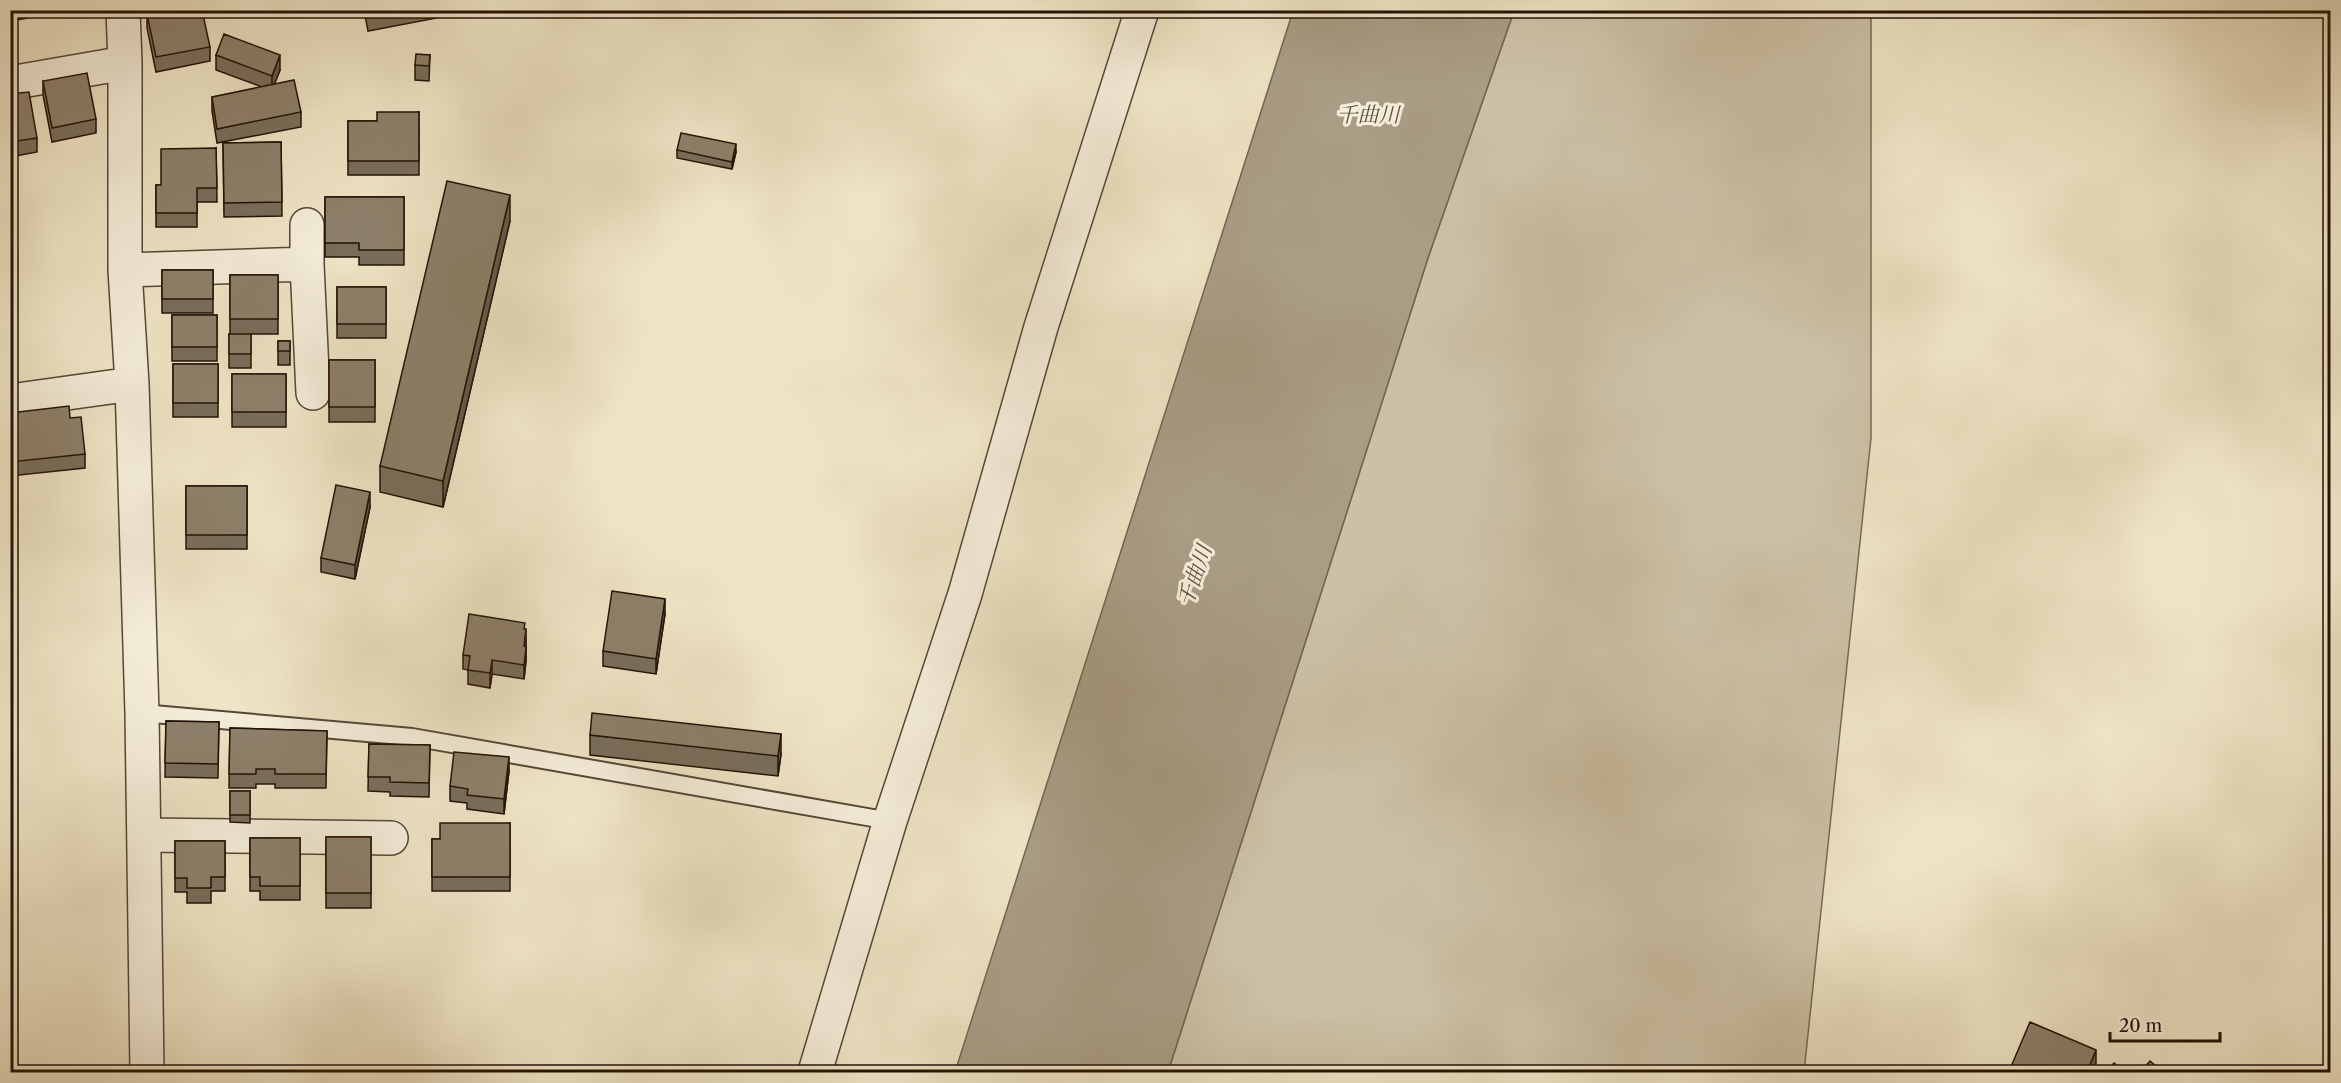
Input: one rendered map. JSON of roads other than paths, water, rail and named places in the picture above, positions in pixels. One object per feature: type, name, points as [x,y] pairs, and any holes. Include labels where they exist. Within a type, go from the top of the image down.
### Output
[{"type":"street","points":[[815,1072],[891,821],[965,594],[1041,327],[1142,10]]},
{"type":"street","points":[[128,11],[125,63],[125,270],[132,384],[142,713],[147,1072]]},
{"type":"street","points":[[10,83],[125,63]]},
{"type":"street","points":[[307,225],[313,393]]},
{"type":"street","points":[[125,270],[307,264]]},
{"type":"street","points":[[10,400],[132,384]]},
{"type":"street","points":[[144,835],[391,838]]},
{"type":"lane","points":[[142,713],[412,737],[891,821]]},
{"type":"water","name":"千曲川","points":[[1293,11],[1514,11],[1428,258],[1168,1072],[955,1072]]}]
